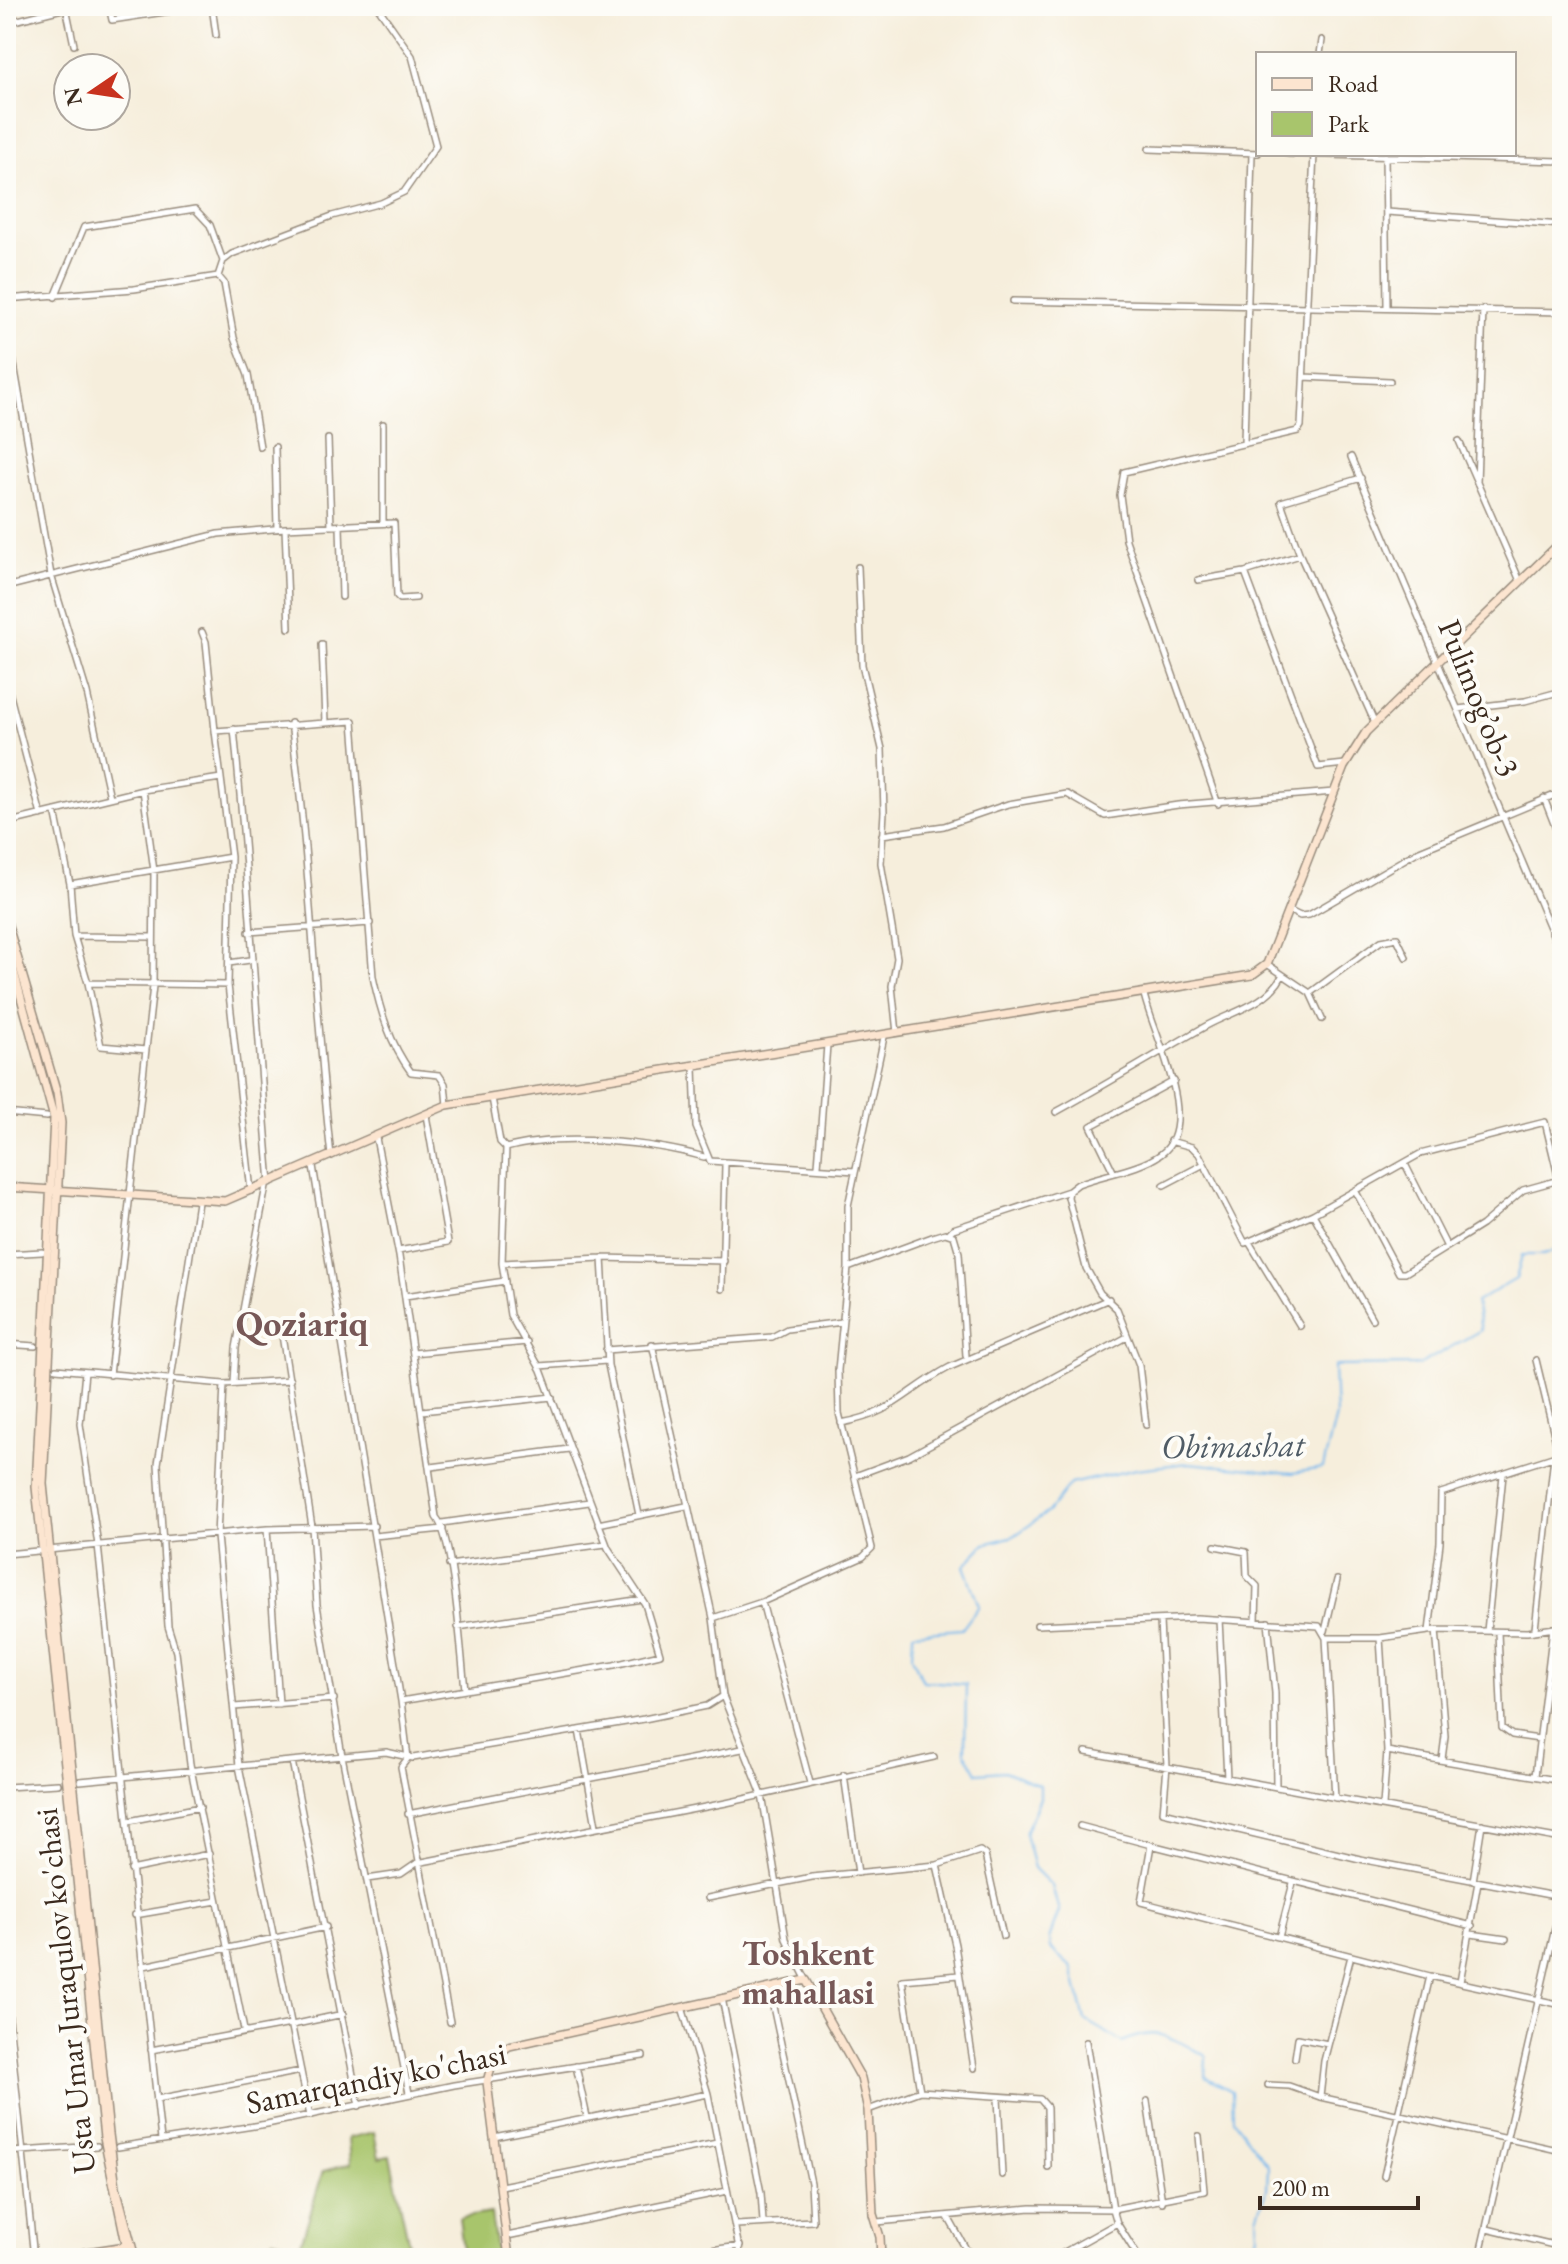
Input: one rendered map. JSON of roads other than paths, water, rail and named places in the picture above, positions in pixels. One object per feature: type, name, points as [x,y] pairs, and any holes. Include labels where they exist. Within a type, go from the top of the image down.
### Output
[{"type":"main road","points":[[6,1187],[198,1202],[225,1201],[313,1166],[447,1105],[884,1037],[1252,975],[1267,964],[1346,763],[1374,721],[1562,541]]},
{"type":"main road","points":[[6,919],[57,1093],[61,1123],[55,1191]]},
{"type":"main road","points":[[6,943],[50,1092],[54,1118],[55,1191]]},
{"type":"main road","name":"Usta Umar Juraqulov ko'chasi","points":[[55,1191],[43,1484],[46,1549],[109,2134],[129,2258]]},
{"type":"main road","points":[[509,2258],[487,2082],[492,2062],[509,2046],[806,1980],[861,2078],[868,2110],[873,2214],[877,2222],[881,2258]]},
{"type":"main road","points":[[49,2258],[128,2246]]},
{"type":"main road","name":"Usta Umar Juraqulov ko'chasi","points":[[128,2246],[135,2258]]},
{"type":"main road","points":[[27,2258],[36,2258]]},
{"type":"street","points":[[109,6],[112,20],[203,6]]},
{"type":"street","points":[[212,6],[216,35]]},
{"type":"street","points":[[218,276],[223,261],[232,254],[332,216],[381,203],[404,192],[436,146],[412,56],[377,6]]},
{"type":"street","points":[[7,21],[66,7],[74,45]]},
{"type":"street","points":[[1320,52],[1322,40]]},
{"type":"street","points":[[1149,149],[1255,153],[1246,307],[1244,443]]},
{"type":"street","points":[[1218,804],[1126,540],[1120,495],[1124,472],[1298,431],[1309,307],[1314,156]]},
{"type":"street","points":[[1385,156],[1383,203],[1387,212],[1387,306]]},
{"type":"street","points":[[1414,156],[1562,161]]},
{"type":"street","points":[[55,297],[84,227],[195,209],[210,225],[223,261]]},
{"type":"street","points":[[1387,212],[1562,225]]},
{"type":"street","points":[[6,299],[55,297],[218,276]]},
{"type":"street","points":[[218,276],[224,283],[234,338],[248,375],[260,447]]},
{"type":"street","points":[[1013,301],[1246,307],[1387,306],[1562,312]]},
{"type":"street","points":[[1477,483],[1483,309]]},
{"type":"street","points":[[6,319],[51,575],[87,693],[110,797]]},
{"type":"street","points":[[1304,377],[1390,381]]},
{"type":"street","points":[[383,424],[383,522]]},
{"type":"street","points":[[328,439],[331,526]]},
{"type":"street","points":[[1459,441],[1520,581]]},
{"type":"street","points":[[275,447],[277,529]]},
{"type":"street","name":"Pulimog’ob-3","points":[[1351,457],[1562,956]]},
{"type":"street","points":[[1361,478],[1281,502],[1300,555],[1374,721]]},
{"type":"street","points":[[6,587],[218,534],[383,522],[394,523],[396,527],[397,596],[400,599],[416,598]]},
{"type":"street","points":[[340,526],[342,597]]},
{"type":"street","points":[[285,528],[289,628]]},
{"type":"street","points":[[1198,580],[1245,572],[1300,555]]},
{"type":"street","points":[[858,567],[862,665],[882,749],[881,863],[897,958],[892,986],[897,1034]]},
{"type":"street","points":[[1245,572],[1318,767],[1346,763]]},
{"type":"street","points":[[202,632],[206,642],[231,857],[228,985],[251,1192]]},
{"type":"street","points":[[322,644],[325,722]]},
{"type":"street","points":[[6,680],[41,815]]},
{"type":"street","points":[[1458,709],[1525,701],[1562,691]]},
{"type":"street","points":[[215,731],[291,723],[353,721],[373,977],[386,1023],[411,1072],[439,1075],[445,1084],[447,1105]]},
{"type":"street","points":[[291,723],[302,800],[331,1157]]},
{"type":"street","points":[[234,729],[245,821],[250,960],[268,1185],[236,1348],[234,1383]]},
{"type":"street","points":[[6,823],[143,790],[221,778]]},
{"type":"street","points":[[110,1375],[152,982],[154,871],[143,790]]},
{"type":"street","points":[[882,835],[944,826],[1008,804],[1067,794],[1105,816],[1335,792]]},
{"type":"street","points":[[1287,909],[1300,916],[1309,915],[1417,852],[1562,792]]},
{"type":"street","points":[[1544,798],[1562,844]]},
{"type":"street","points":[[55,811],[70,884],[74,936],[101,1046],[146,1050]]},
{"type":"street","points":[[70,884],[231,857]]},
{"type":"street","points":[[249,932],[370,923]]},
{"type":"street","points":[[74,936],[152,937]]},
{"type":"street","points":[[1310,993],[1381,941],[1397,938],[1406,957]]},
{"type":"street","points":[[229,963],[250,960]]},
{"type":"street","points":[[1267,964],[1310,993],[1322,1019]]},
{"type":"street","points":[[1056,1112],[1209,1024],[1253,1004],[1272,989],[1282,976]]},
{"type":"street","points":[[88,983],[228,985]]},
{"type":"street","points":[[848,1268],[949,1233],[967,1223],[1069,1191],[1159,1155],[1170,1141],[1175,1111],[1174,1081],[1144,994]]},
{"type":"street","points":[[713,1618],[762,1602],[869,1554],[871,1541],[841,1423],[837,1388],[848,1268],[848,1206],[884,1037]]},
{"type":"street","points":[[818,1166],[827,1045]]},
{"type":"street","points":[[694,1067],[696,1127],[705,1157]]},
{"type":"street","points":[[1113,1171],[1091,1126],[1174,1081]]},
{"type":"street","points":[[401,1701],[657,1656],[660,1649],[642,1599],[606,1544],[552,1397],[527,1342],[510,1315],[502,1263],[506,1148],[500,1142],[492,1098]]},
{"type":"street","points":[[6,1113],[47,1117]]},
{"type":"street","points":[[398,1251],[448,1242],[426,1115]]},
{"type":"street","points":[[1170,1141],[1192,1147],[1204,1164],[1243,1242],[1313,1214],[1438,1147],[1468,1144],[1545,1122],[1561,1180],[1523,1190],[1482,1225],[1405,1273],[1399,1273],[1356,1192]]},
{"type":"street","points":[[376,1138],[398,1251],[436,1517],[443,1526],[465,1689]]},
{"type":"street","points":[[506,1148],[532,1143],[643,1142],[725,1164],[818,1166],[855,1171]]},
{"type":"street","points":[[722,1289],[725,1164]]},
{"type":"street","points":[[1164,1185],[1204,1164]]},
{"type":"street","points":[[1405,1164],[1447,1247]]},
{"type":"street","points":[[313,1166],[401,1701],[408,1758],[401,1767],[408,1814],[431,1915],[450,2022]]},
{"type":"street","points":[[1069,1191],[1086,1268],[1100,1293],[1117,1309],[1139,1365],[1146,1425]]},
{"type":"street","points":[[198,1202],[158,1464],[168,1626],[176,1652],[191,1769],[244,2030]]},
{"type":"street","points":[[1313,1214],[1372,1319]]},
{"type":"street","points":[[949,1233],[957,1242],[959,1253],[966,1356]]},
{"type":"street","points":[[1249,1242],[1300,1326]]},
{"type":"street","points":[[6,1254],[42,1252]]},
{"type":"street","points":[[502,1263],[602,1258],[724,1261]]},
{"type":"street","points":[[602,1258],[607,1361],[639,1515]]},
{"type":"street","points":[[405,1296],[505,1281]]},
{"type":"street","points":[[841,1423],[882,1413],[927,1379],[950,1367],[1109,1299]]},
{"type":"street","points":[[606,1350],[772,1337],[787,1329],[842,1322]]},
{"type":"street","points":[[282,1335],[312,1527],[317,1605],[342,1756],[409,2093]]},
{"type":"street","points":[[855,1476],[909,1456],[1127,1337]]},
{"type":"street","points":[[413,1353],[527,1342]]},
{"type":"street","points":[[6,1344],[35,1346]]},
{"type":"street","points":[[652,1344],[713,1618],[723,1696],[762,1795],[786,1939],[806,1980]]},
{"type":"street","points":[[1535,1629],[1558,1456],[1536,1360]]},
{"type":"street","points":[[539,1366],[607,1361]]},
{"type":"street","points":[[56,1369],[224,1384],[290,1380]]},
{"type":"street","points":[[85,1372],[80,1424],[98,1545],[161,2140]]},
{"type":"street","points":[[224,1384],[217,1536],[239,1766],[310,2116]]},
{"type":"street","points":[[422,1411],[552,1397]]},
{"type":"street","points":[[431,1467],[570,1449]]},
{"type":"street","points":[[1442,1759],[1445,1736],[1432,1631],[1441,1493],[1558,1456]]},
{"type":"street","points":[[1487,1631],[1503,1475]]},
{"type":"street","points":[[374,1536],[589,1502]]},
{"type":"street","points":[[598,1524],[686,1506]]},
{"type":"street","points":[[6,1554],[267,1529],[374,1526]]},
{"type":"street","points":[[267,1529],[279,1704]]},
{"type":"street","points":[[449,1565],[606,1544]]},
{"type":"street","points":[[1215,1546],[1246,1552],[1247,1576],[1257,1586],[1256,1621]]},
{"type":"street","points":[[1335,1798],[1326,1634],[1337,1580]]},
{"type":"street","points":[[458,1627],[642,1599]]},
{"type":"street","points":[[762,1602],[810,1783]]},
{"type":"street","points":[[1219,1619],[1227,1778]]},
{"type":"street","points":[[1037,1625],[1219,1619],[1319,1626],[1326,1634],[1380,1638],[1432,1631],[1498,1632],[1562,1627]]},
{"type":"street","points":[[1160,1621],[1167,1766],[1163,1812],[1360,1859],[1561,1898],[1479,2258]]},
{"type":"street","points":[[1268,1622],[1275,1693],[1276,1787]]},
{"type":"street","points":[[1535,1776],[1553,1628]]},
{"type":"street","points":[[1498,1632],[1502,1728],[1512,1735],[1539,1739]]},
{"type":"street","points":[[1380,1638],[1387,1751],[1383,1806]]},
{"type":"street","points":[[80,1781],[386,1752],[408,1758],[707,1706],[723,1696]]},
{"type":"street","points":[[234,1707],[334,1699]]},
{"type":"street","points":[[579,1730],[596,1826]]},
{"type":"street","points":[[408,1814],[742,1749]]},
{"type":"street","points":[[1387,1751],[1562,1781]]},
{"type":"street","points":[[1086,1752],[1562,1839]]},
{"type":"street","points":[[367,1879],[401,1874],[417,1863],[762,1795],[934,1757]]},
{"type":"street","points":[[292,1761],[359,2106]]},
{"type":"street","points":[[844,1775],[858,1873]]},
{"type":"street","points":[[6,1787],[58,1784]]},
{"type":"street","points":[[129,1821],[200,1807]]},
{"type":"street","points":[[1460,1982],[1471,1934],[1482,1824]]},
{"type":"street","points":[[1080,1826],[1293,1883],[1472,1926]]},
{"type":"street","points":[[1151,1845],[1141,1902],[1430,1976],[1562,2005]]},
{"type":"street","points":[[708,1898],[778,1883],[937,1865],[983,1852],[1003,1936]]},
{"type":"street","points":[[131,1870],[209,1854]]},
{"type":"street","points":[[937,1865],[974,2068]]},
{"type":"street","points":[[1279,1937],[1293,1883]]},
{"type":"street","points":[[135,1915],[217,1901]]},
{"type":"street","points":[[144,1966],[275,1941],[326,1927]]},
{"type":"street","points":[[1471,1934],[1506,1939]]},
{"type":"street","points":[[1320,2097],[1328,2044],[1351,1956]]},
{"type":"street","points":[[920,2091],[902,1980],[959,1975]]},
{"type":"street","points":[[1384,2176],[1430,1976]]},
{"type":"street","points":[[736,2225],[813,2221],[811,2183],[769,1987]]},
{"type":"street","points":[[6,1991],[36,2258]]},
{"type":"street","points":[[722,1998],[761,2193],[763,2222]]},
{"type":"street","points":[[682,2007],[708,2094],[741,2258]]},
{"type":"street","points":[[151,2050],[244,2030],[343,2014]]},
{"type":"street","points":[[1295,2058],[1298,2038],[1328,2044]]},
{"type":"street","points":[[1086,2042],[1113,2209],[1117,2223],[1139,2258]]},
{"type":"street","name":"Samarqandiy ko'chasi","points":[[118,2147],[310,2116],[409,2093],[643,2056]]},
{"type":"street","points":[[576,2066],[587,2117]]},
{"type":"street","points":[[157,2099],[301,2071]]},
{"type":"street","points":[[1268,2085],[1289,2086],[1320,2097],[1401,2112],[1562,2151]]},
{"type":"street","points":[[868,2110],[920,2091],[1040,2099],[1044,2102],[1048,2167]]},
{"type":"street","points":[[6,2092],[16,2092]]},
{"type":"street","points":[[494,2137],[708,2094]]},
{"type":"street","points":[[998,2098],[1002,2175]]},
{"type":"street","points":[[1147,2101],[1162,2202]]},
{"type":"street","points":[[877,2222],[1031,2208],[1113,2209],[1162,2202],[1206,2187],[1199,2136]]},
{"type":"street","points":[[501,2186],[717,2143]]},
{"type":"street","points":[[6,2152],[97,2146]]},
{"type":"street","points":[[507,2236],[727,2191]]},
{"type":"street","points":[[948,2217],[971,2258]]},
{"type":"street","points":[[1054,2258],[1117,2223]]},
{"type":"street","points":[[1487,2229],[1562,2247]]},
{"type":"street","points":[[651,2258],[740,2246]]},
{"type":"waterway","name":"Obimashat","points":[[1237,2258],[1252,2247],[1258,2235],[1257,2217],[1267,2189],[1268,2165],[1233,2119],[1232,2091],[1205,2077],[1206,2056],[1175,2040],[1156,2034],[1122,2042],[1085,2020],[1072,1968],[1050,1948],[1049,1939],[1059,1911],[1052,1886],[1034,1868],[1025,1834],[1040,1798],[1040,1785],[1004,1771],[977,1773],[965,1752],[966,1684],[923,1681],[912,1657],[913,1633],[962,1629],[979,1606],[964,1566],[985,1544],[1014,1536],[1048,1512],[1070,1484],[1136,1469],[1188,1463],[1293,1473],[1323,1468],[1336,1416],[1334,1366],[1419,1365],[1481,1330],[1476,1302],[1516,1279],[1522,1255],[1543,1255],[1562,1248]]},
{"type":"district","name":"Qoziariq","points":[[302,1323]]},
{"type":"district","name":"Toshkent mahallasi","points":[[808,1972]]}]
